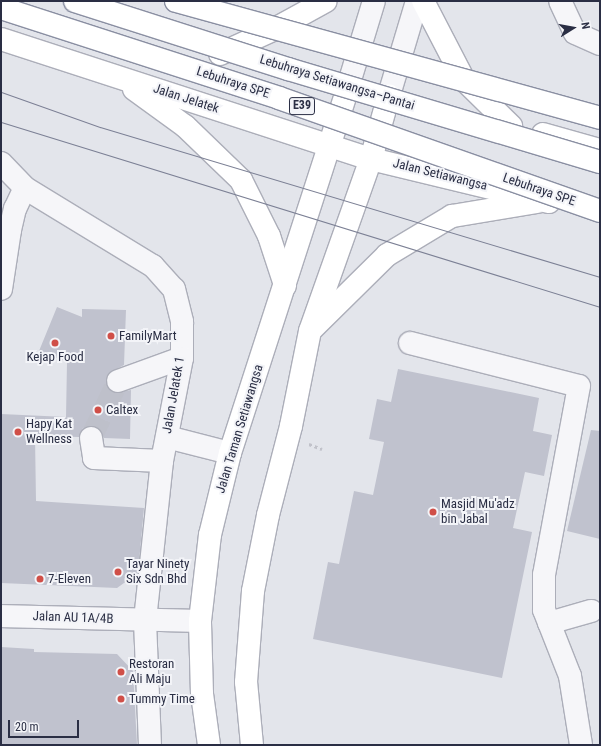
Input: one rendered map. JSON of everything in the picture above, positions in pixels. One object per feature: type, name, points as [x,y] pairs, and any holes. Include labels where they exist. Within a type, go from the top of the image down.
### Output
[{"type":"main road","name":"Lebuhraya Setiawangsa–Pantai","points":[[75,1],[288,69],[600,162]]},
{"type":"main road","points":[[176,1],[600,118]]},
{"type":"main road","points":[[220,54],[273,30],[326,1]]},
{"type":"main road","points":[[423,1],[464,80],[512,126]]},
{"type":"main road","points":[[96,3],[220,54],[346,93],[389,95],[600,150]]},
{"type":"main road","name":"Lebuhraya SPE","points":[[1,8],[279,98],[600,211]]},
{"type":"main road","name":"Jalan Jelatek","points":[[1,39],[371,159]]},
{"type":"main road","points":[[121,79],[184,126],[241,180],[269,236],[284,285]]},
{"type":"main road","name":"Jalan Taman Setiawangsa","points":[[209,745],[202,694],[200,621],[210,535],[230,453],[346,93]]},
{"type":"main road","points":[[252,745],[246,682],[252,591],[268,515],[291,426],[310,331],[371,159],[389,95]]},
{"type":"main road","name":"Jalan Setiawangsa","points":[[371,159],[546,201],[600,218]]},
{"type":"main road","points":[[310,331],[386,255],[452,216],[546,201]]},
{"type":"street","points":[[346,93],[374,1]]},
{"type":"street","points":[[389,95],[417,1]]},
{"type":"street","points":[[560,1],[575,32],[600,44]]},
{"type":"street","name":"Jalan Jelatek 1","points":[[1,163],[25,188],[153,266],[174,289],[182,322],[182,358],[168,437],[162,461],[145,621]]},
{"type":"street","points":[[1,286],[15,209],[25,188]]},
{"type":"street","points":[[410,343],[579,386],[544,576],[544,610],[570,676],[581,745]]},
{"type":"street","points":[[118,380],[182,358]]},
{"type":"street","points":[[168,437],[230,453]]},
{"type":"street","points":[[92,438],[94,458],[162,461]]},
{"type":"street","points":[[550,623],[590,610]]},
{"type":"street","name":"Jalan AU 1A/4B","points":[[1,616],[145,621],[200,621]]},
{"type":"street","points":[[145,621],[150,745]]},
{"type":"path","points":[[308,444],[322,449]]},
{"type":"building","points":[[57,307],[82,317],[82,309],[126,310],[124,365],[109,373],[106,379],[110,390],[115,393],[131,390],[130,439],[104,438],[100,430],[90,426],[83,428],[79,437],[35,436],[36,501],[144,508],[138,573],[117,588],[1,583],[1,414],[66,417],[67,362],[39,351]]},
{"type":"building","name":"Masjid Mu'adz bin Jabal","points":[[398,369],[539,398],[533,431],[552,435],[544,476],[525,472],[513,528],[532,532],[502,678],[313,639],[328,562],[339,564],[354,491],[373,495],[384,442],[369,439],[377,399],[391,402]]},
{"type":"building","points":[[591,430],[600,431],[600,539],[567,531]]},
{"type":"building","points":[[1,647],[34,649],[34,652],[117,654],[133,671],[137,745],[1,745]]},
{"type":"tunnel","points":[[91,438],[118,381]]},
{"type":"tram line","points":[[1,92],[100,127],[600,277]]},
{"type":"tram line","points":[[1,122],[600,307]]},
{"type":"place","name":"FamilyMart","points":[[111,336]]},
{"type":"place","name":"Kejap Food","points":[[55,343]]},
{"type":"place","name":"Caltex","points":[[98,410]]},
{"type":"place","name":"Hapy Kat Wellness","points":[[18,432]]},
{"type":"place","name":"Masjid Mu'adz bin Jabal","points":[[433,512]]},
{"type":"place","name":"Tayar Ninety Six Sdn Bhd","points":[[118,572]]},
{"type":"place","name":"7-Eleven","points":[[40,579]]},
{"type":"place","name":"Restoran Ali Maju","points":[[121,672]]},
{"type":"place","name":"Tummy Time","points":[[121,699]]}]
